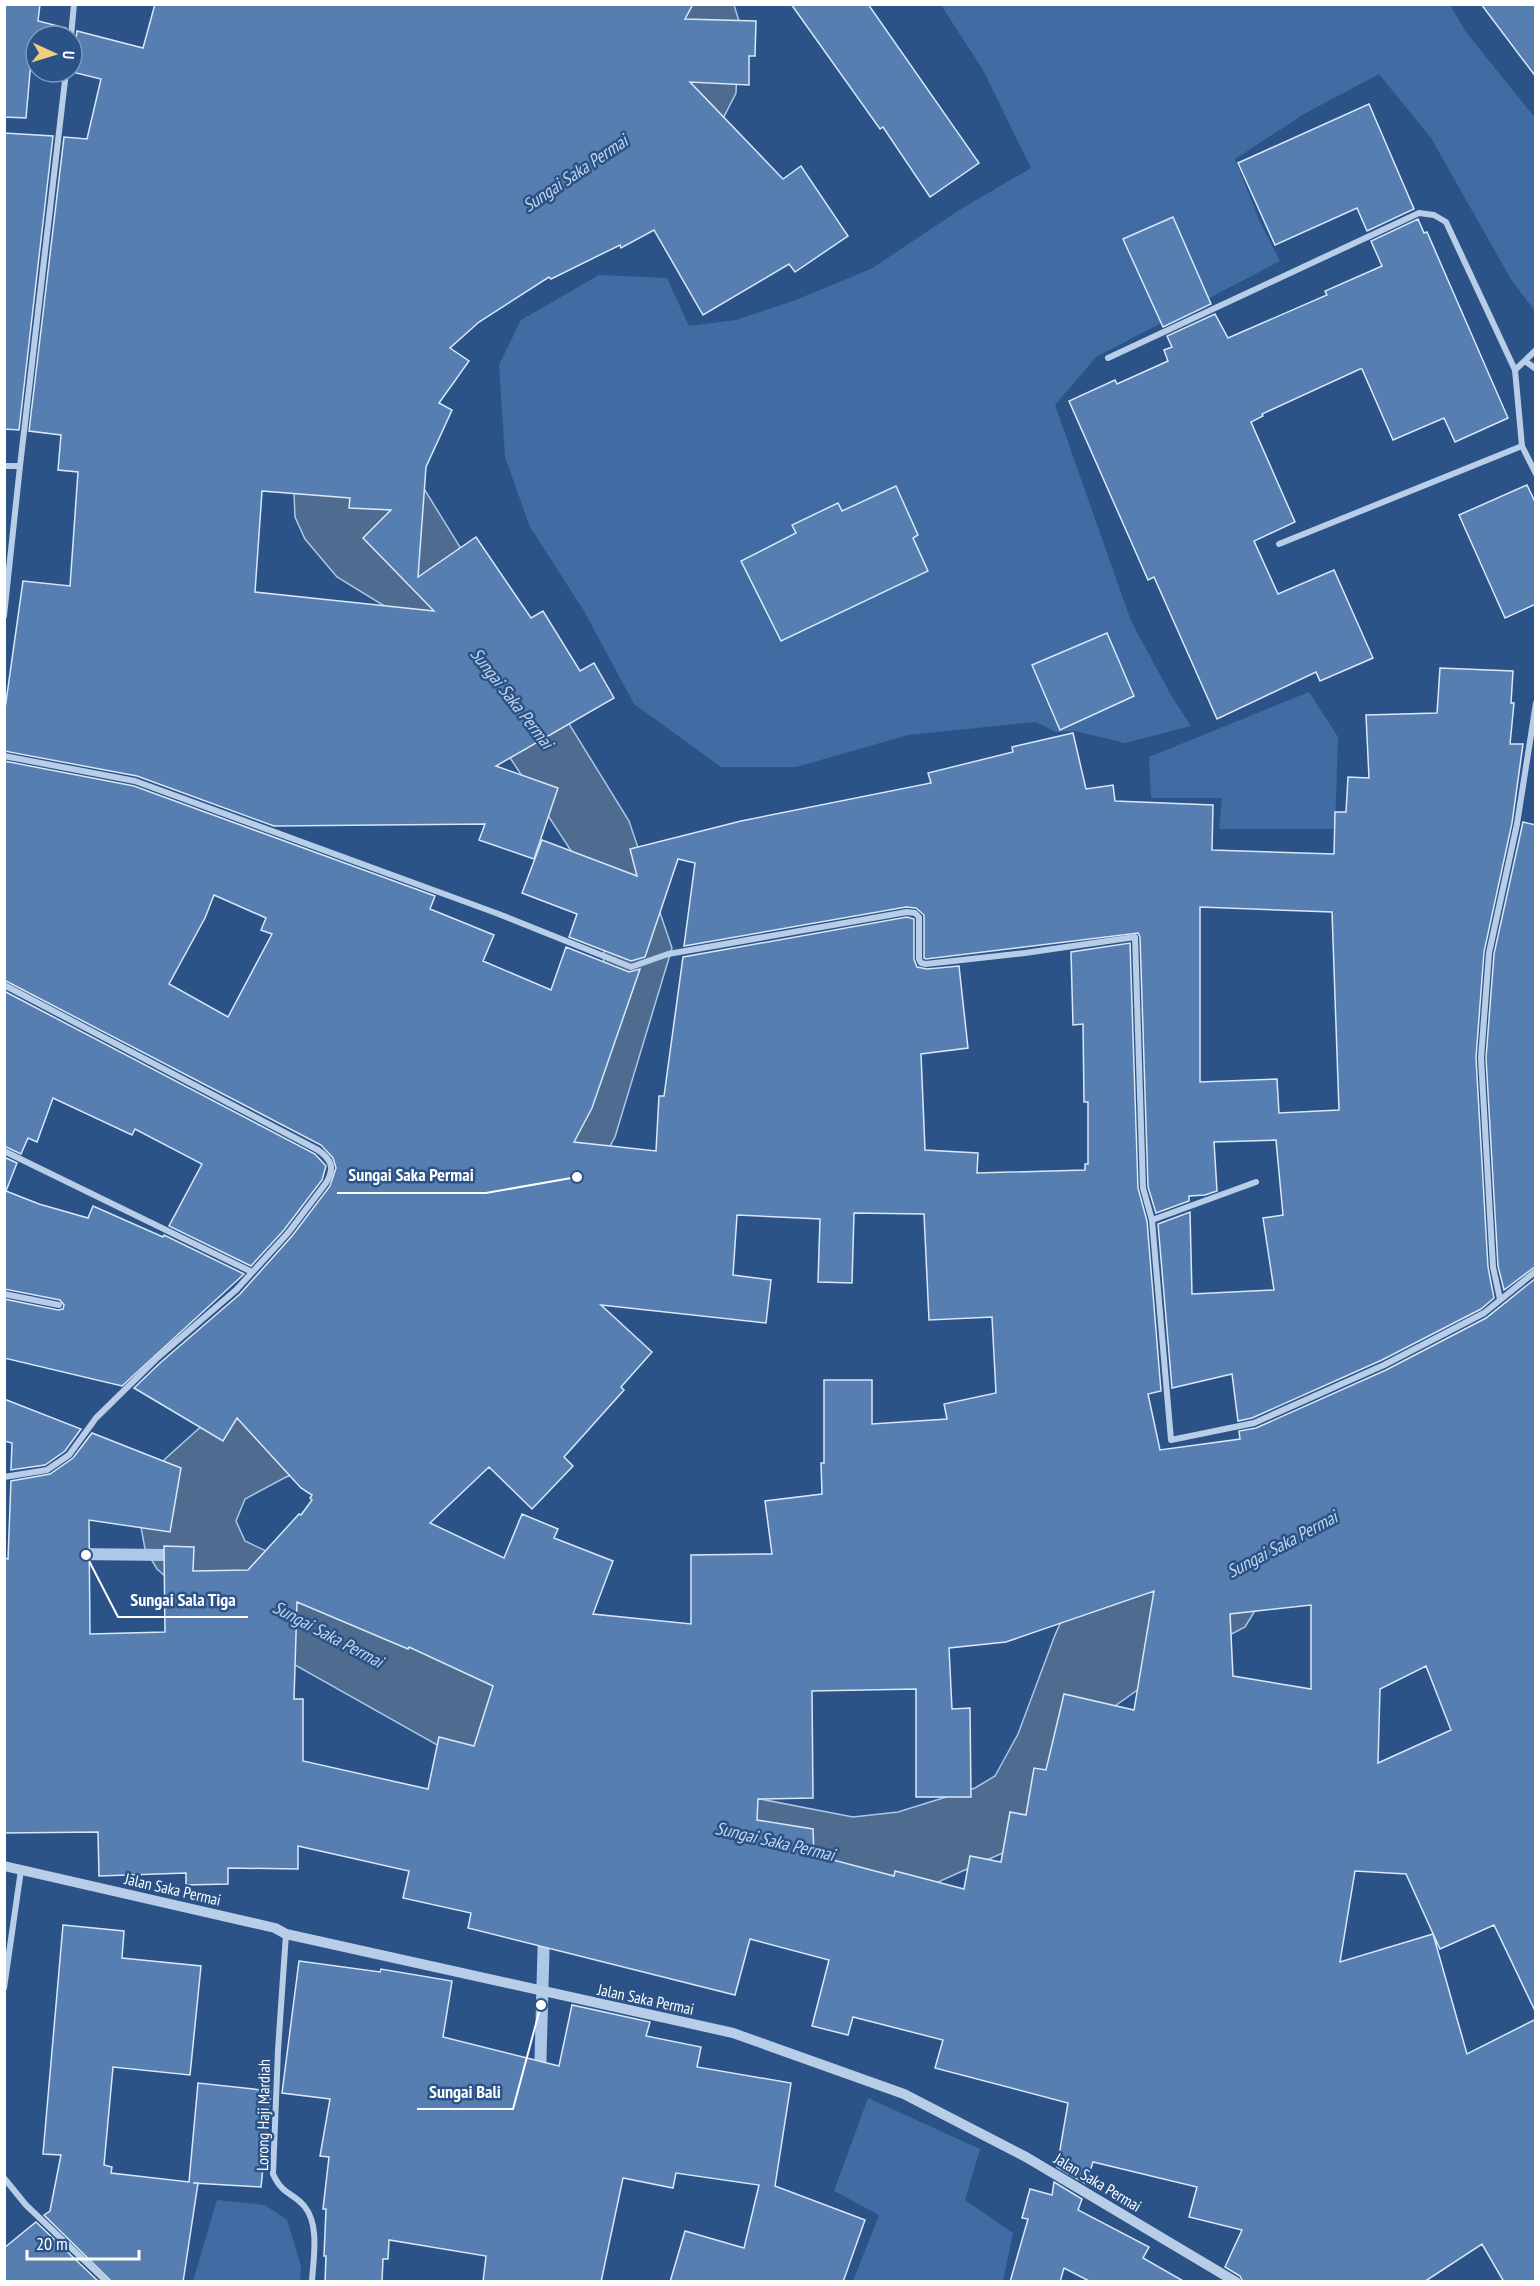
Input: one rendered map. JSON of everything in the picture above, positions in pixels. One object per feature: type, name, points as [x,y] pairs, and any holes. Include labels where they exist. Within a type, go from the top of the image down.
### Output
[{"type":"street","points":[[72,24],[74,4]]},
{"type":"street","points":[[4,616],[65,84]]},
{"type":"street","points":[[1108,358],[1419,213],[1434,215],[1446,222],[1515,370],[1522,446],[1536,474]]},
{"type":"street","points":[[1515,370],[1536,350]]},
{"type":"street","points":[[1525,361],[1536,369]]},
{"type":"street","points":[[1279,544],[1522,446]]},
{"type":"street","points":[[4,466],[20,466]]},
{"type":"street","points":[[1500,1299],[1493,1267],[1481,1058],[1490,953],[1517,824],[1536,703]]},
{"type":"street","points":[[4,756],[135,781],[496,913],[631,967],[668,954],[907,912],[915,913],[919,917],[919,959],[921,963],[926,964],[1135,937],[1143,1188],[1152,1220],[1171,1440],[1254,1423],[1384,1365],[1484,1313],[1536,1271]]},
{"type":"street","points":[[4,985],[327,1157],[332,1166],[326,1183],[288,1233],[236,1290],[156,1359],[96,1418],[69,1455],[46,1470],[4,1477]]},
{"type":"street","points":[[4,1151],[252,1272]]},
{"type":"street","points":[[1152,1220],[1256,1182]]},
{"type":"street","points":[[4,1294],[59,1305]]},
{"type":"street","name":"Jalan Saka Permai","points":[[4,1866],[275,1928],[286,1934],[733,2033],[904,2094],[1026,2157],[1236,2282]]},
{"type":"street","points":[[4,1988],[21,1870]]},
{"type":"street","name":"Lorong Haji Mardiah","points":[[286,1934],[273,2174],[279,2186],[305,2207],[310,2217],[314,2229],[312,2282]]},
{"type":"street","points":[[4,2178],[26,2205],[107,2282]]},
{"type":"shaded area","points":[[941,5],[1450,5],[1466,32],[1535,118],[1535,311],[1512,281],[1431,138],[1379,74],[1304,114],[1235,159],[1260,222],[1280,261],[1096,357],[1055,405],[1131,621],[1172,697],[1191,726],[1125,743],[1075,731],[1056,732],[1036,722],[908,735],[796,767],[721,767],[634,704],[584,611],[530,527],[505,457],[499,365],[521,320],[599,275],[667,278],[689,326],[736,320],[793,301],[871,269],[961,209],[1031,168],[983,70]]},
{"type":"shaded area","points":[[1309,692],[1338,737],[1335,829],[1219,829],[1222,798],[1151,798],[1149,757]]},
{"type":"shaded area","points":[[868,2098],[980,2149],[965,2200],[1013,2233],[1003,2281],[853,2281],[879,2215],[834,2191]]},
{"type":"shaded area","points":[[217,2200],[265,2205],[287,2220],[301,2266],[300,2281],[193,2281]]},
{"type":"water","points":[[667,5],[734,5],[739,21],[736,93],[695,173],[425,338],[389,432],[629,821],[672,948],[615,1137],[571,1217],[308,1470],[286,1477],[245,1499],[236,1521],[245,1541],[371,1601],[698,1787],[853,1817],[898,1812],[975,1788],[995,1776],[1018,1734],[1055,1635],[1074,1593],[1477,1387],[1259,1604],[1245,1627],[1173,1665],[1105,1713],[1034,1839],[927,1887],[592,1832],[215,1620],[157,1569],[145,1549],[141,1527],[152,1477],[165,1459],[296,1341],[602,998],[605,927],[591,881],[436,645],[401,616],[337,577],[305,539],[295,517],[294,493]]},
{"type":"building","points":[[4,4],[40,4],[38,21],[50,24],[24,24],[24,84],[29,84],[26,118],[4,117]]},
{"type":"building","points":[[155,4],[693,4],[685,19],[756,21],[755,56],[749,56],[749,85],[690,82],[783,179],[801,166],[848,236],[795,272],[789,264],[703,315],[654,230],[621,248],[620,245],[551,279],[549,277],[479,322],[450,348],[469,361],[439,403],[452,410],[426,467],[418,577],[476,537],[531,618],[543,611],[580,671],[594,663],[614,698],[496,766],[558,788],[534,859],[479,840],[485,824],[274,826],[137,776],[4,751],[4,716],[23,581],[70,586],[78,472],[58,470],[61,435],[29,431],[64,137],[87,139],[101,79],[84,75],[84,33],[143,48]],"holes":[[[262,491],[350,498],[349,508],[391,510],[363,538],[434,611],[255,592]]]},
{"type":"building","points":[[791,4],[868,4],[979,163],[930,197],[883,127],[880,129]]},
{"type":"building","points":[[1481,4],[1536,4],[1536,77]]},
{"type":"building","points":[[1369,104],[1414,209],[1367,231],[1357,208],[1275,245],[1238,163]]},
{"type":"building","points":[[4,133],[53,136],[19,430],[4,429]]},
{"type":"building","points":[[1173,217],[1211,304],[1163,327],[1123,239]]},
{"type":"building","points":[[1418,219],[1424,233],[1427,232],[1508,418],[1455,442],[1444,418],[1393,440],[1362,369],[1360,369],[1262,414],[1263,416],[1251,422],[1295,522],[1254,541],[1278,594],[1334,570],[1373,658],[1320,681],[1316,672],[1217,719],[1154,577],[1148,580],[1069,401],[1115,380],[1117,384],[1168,361],[1164,350],[1172,347],[1167,336],[1215,314],[1228,338],[1327,295],[1325,291],[1382,266],[1371,241]]},
{"type":"building","points":[[1527,485],[1536,504],[1536,604],[1505,618],[1459,515]]},
{"type":"building","points":[[896,486],[918,535],[913,538],[928,571],[781,641],[741,561],[796,533],[792,525],[838,503],[842,511]]},
{"type":"building","points":[[1107,633],[1134,696],[1060,730],[1032,665]]},
{"type":"building","points":[[1440,668],[1513,671],[1511,703],[1514,703],[1510,744],[1523,744],[1512,823],[1484,952],[1476,1058],[1488,1267],[1494,1298],[1481,1309],[1382,1360],[1252,1418],[1238,1421],[1232,1374],[1172,1388],[1158,1224],[1190,1212],[1192,1294],[1274,1290],[1263,1218],[1283,1215],[1276,1140],[1214,1142],[1217,1191],[1205,1195],[1189,1196],[1189,1201],[1156,1213],[1148,1187],[1140,937],[1138,933],[926,959],[924,958],[924,915],[916,908],[906,907],[684,946],[695,863],[678,859],[645,957],[631,961],[569,937],[577,914],[522,893],[542,840],[637,876],[630,849],[741,821],[931,783],[928,773],[1013,752],[1012,747],[1073,733],[1086,789],[1113,785],[1115,801],[1213,805],[1212,850],[1334,854],[1335,812],[1346,812],[1348,777],[1369,778],[1366,715],[1437,713]],"holes":[[[1200,907],[1332,912],[1339,1110],[1279,1113],[1277,1079],[1200,1082]]]},
{"type":"building","points":[[4,761],[134,786],[435,896],[430,909],[494,935],[483,961],[551,990],[566,947],[629,972],[640,969],[592,1108],[574,1142],[656,1151],[659,1096],[664,1096],[683,957],[907,917],[914,919],[914,959],[917,967],[927,969],[959,966],[968,1048],[921,1054],[925,1150],[978,1153],[977,1173],[1085,1170],[1085,1164],[1088,1164],[1088,1102],[1084,1102],[1083,1024],[1073,1025],[1071,952],[1130,943],[1138,1188],[1147,1221],[1161,1391],[1148,1394],[1160,1450],[1240,1439],[1239,1431],[1256,1428],[1386,1370],[1486,1318],[1536,1278],[1536,2013],[1494,1925],[1440,1949],[1406,1874],[1355,1871],[1340,1962],[1433,1934],[1467,2054],[1536,2019],[1536,2282],[1504,2282],[1482,2244],[1424,2282],[1243,2282],[1240,2276],[1225,2267],[1242,2230],[1189,2217],[1197,2187],[1093,2162],[1086,2184],[1057,2167],[1068,2103],[935,2068],[943,2040],[853,2017],[848,2035],[812,2026],[829,1960],[750,1939],[735,1995],[468,1928],[471,1913],[403,1898],[409,1871],[298,1846],[298,1869],[228,1868],[228,1884],[186,1885],[186,1873],[99,1876],[98,1832],[4,1833],[4,1558],[8,1559],[11,1481],[50,1474],[73,1458],[92,1433],[181,1468],[170,1532],[89,1520],[90,1634],[165,1632],[164,1546],[194,1547],[193,1571],[248,1570],[299,1514],[301,1515],[312,1500],[310,1498],[312,1495],[301,1488],[237,1418],[223,1441],[134,1388],[240,1294],[292,1236],[330,1186],[336,1168],[333,1158],[321,1145],[4,980]],"holes":[[[214,895],[266,918],[261,930],[272,934],[228,1017],[169,984],[205,918]],[[854,1213],[924,1214],[929,1320],[992,1317],[996,1393],[944,1404],[947,1419],[872,1424],[872,1380],[824,1380],[822,1494],[765,1501],[772,1554],[691,1555],[691,1624],[593,1614],[613,1561],[554,1538],[558,1529],[522,1514],[504,1558],[430,1523],[489,1467],[532,1509],[573,1466],[564,1457],[624,1390],[621,1387],[652,1352],[601,1305],[766,1323],[771,1280],[733,1275],[737,1215],[820,1219],[818,1282],[852,1283]],[[1154,1591],[1134,1710],[1064,1694],[1046,1770],[1034,1768],[1026,1815],[1010,1812],[1001,1862],[970,1856],[964,1889],[895,1871],[894,1876],[814,1855],[813,1829],[757,1820],[758,1799],[813,1798],[812,1691],[916,1689],[916,1797],[971,1797],[970,1708],[952,1709],[949,1648],[1006,1642]],[[297,1602],[408,1649],[409,1647],[493,1686],[474,1746],[439,1737],[428,1789],[303,1761],[303,1699],[294,1699]],[[1311,1605],[1311,1689],[1233,1676],[1230,1614]],[[1426,1666],[1451,1730],[1378,1763],[1380,1689]]]},
{"type":"building","points":[[1523,822],[1536,825],[1536,1266],[1504,1290],[1498,1266],[1486,1058],[1494,954]]},
{"type":"building","points":[[4,991],[315,1154],[326,1166],[322,1180],[284,1230],[251,1266],[169,1226],[202,1164],[135,1129],[132,1135],[53,1098],[37,1142],[28,1138],[21,1154],[4,1146]]},
{"type":"building","points":[[4,1157],[17,1163],[6,1191],[39,1204],[88,1218],[93,1206],[163,1237],[164,1235],[244,1274],[122,1386],[4,1358],[4,1299],[58,1310],[63,1309],[64,1305],[60,1300],[4,1289]]},
{"type":"building","points":[[4,1399],[81,1429],[65,1451],[45,1465],[11,1470],[12,1443],[4,1441]]},
{"type":"building","points":[[63,1925],[124,1931],[122,1958],[201,1966],[190,2075],[113,2067],[104,2165],[112,2167],[111,2173],[189,2182],[198,2083],[271,2091],[261,2187],[198,2183],[183,2282],[112,2282],[44,2215],[50,2211],[61,2155],[43,2154]]},
{"type":"building","points":[[299,1961],[380,1972],[381,1969],[452,1981],[443,2037],[559,2066],[572,2005],[650,2022],[646,2036],[701,2047],[697,2067],[791,2083],[775,2186],[865,2220],[843,2282],[670,2282],[685,2231],[744,2248],[759,2185],[676,2173],[673,2188],[623,2178],[601,2282],[483,2282],[486,2256],[389,2240],[388,2259],[383,2259],[382,2282],[325,2282],[326,2209],[323,2209],[329,2157],[320,2156],[330,2099],[282,2093]]},
{"type":"building","points":[[1054,2182],[1082,2199],[1078,2210],[1149,2247],[1143,2258],[1185,2282],[1091,2282],[1064,2268],[1060,2282],[1010,2282],[1028,2219],[1022,2218],[1030,2189],[1052,2195]]},
{"type":"building","points":[[36,2222],[99,2282],[4,2282],[4,2248]]},
{"type":"waterway","points":[[75,1554],[165,1555]]},
{"type":"waterway","points":[[540,2077],[544,1932]]},
{"type":"place","name":"Sungai Saka Permai","points":[[577,1177]]},
{"type":"place","name":"Sungai Sala Tiga","points":[[86,1555]]},
{"type":"place","name":"Sungai Bali","points":[[541,2005]]}]
